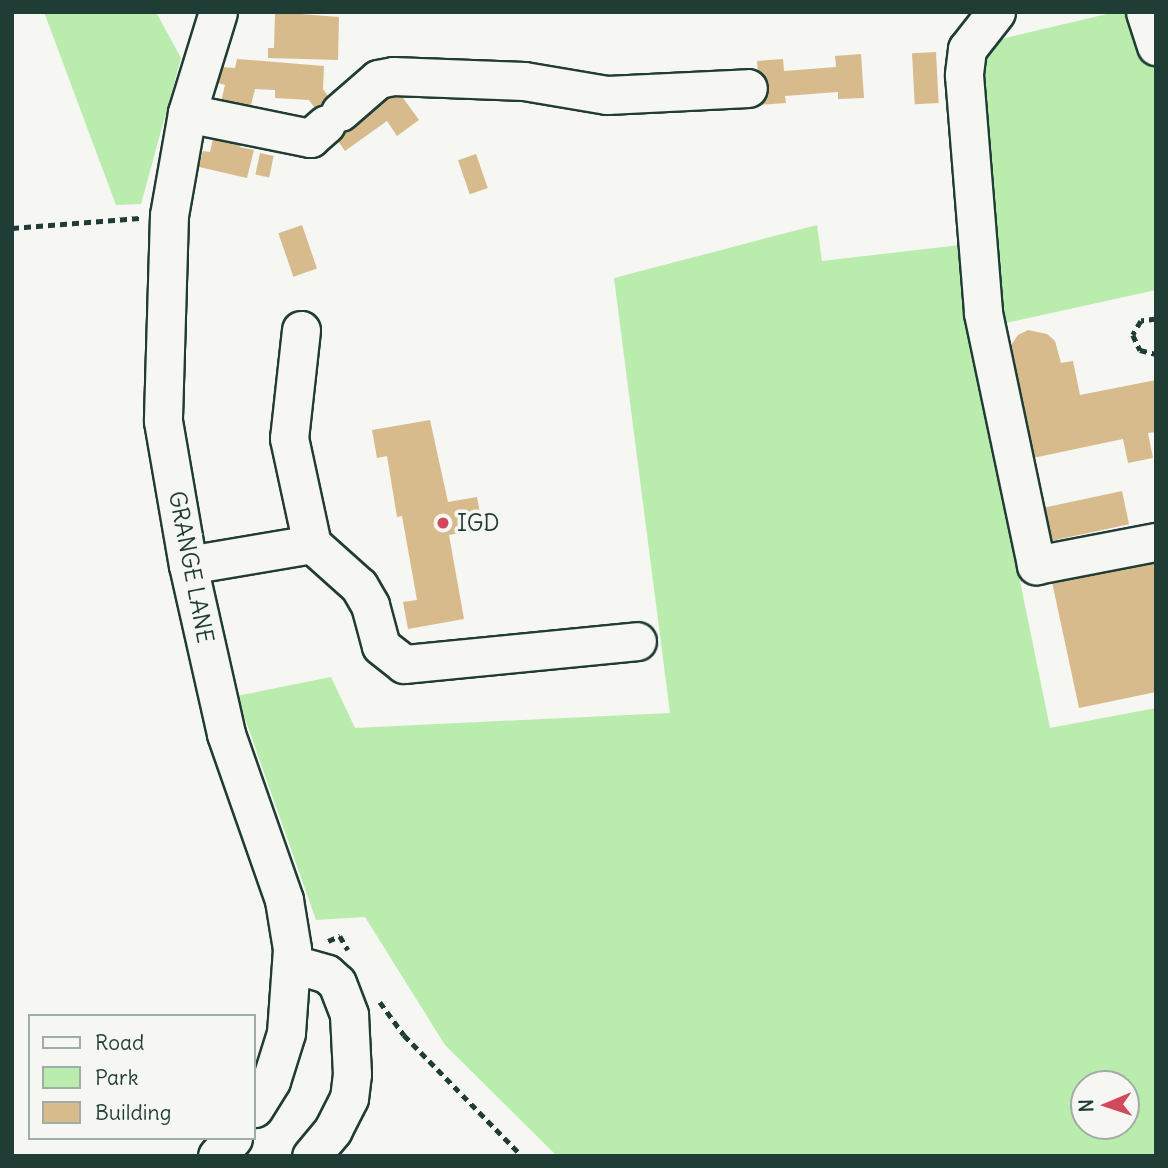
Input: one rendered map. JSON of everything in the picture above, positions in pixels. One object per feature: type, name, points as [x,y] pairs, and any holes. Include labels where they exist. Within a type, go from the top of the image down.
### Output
[{"type":"street","name":"GRANGE LANE","points":[[218,12],[187,113],[169,215],[163,421],[188,565],[226,734],[284,900],[293,956],[286,1033],[271,1081],[256,1105]]},
{"type":"street","points":[[996,12],[967,49],[964,75],[983,313],[1036,565],[1156,542]]},
{"type":"street","points":[[1145,12],[1156,46]]},
{"type":"street","points":[[187,113],[310,138],[378,79],[393,76],[524,81],[607,94],[748,88]]},
{"type":"street","points":[[300,330],[289,438],[312,544],[359,586],[370,605],[381,646],[404,664],[637,641]]},
{"type":"street","points":[[188,565],[312,544]]},
{"type":"street","points":[[293,956],[327,974],[337,984],[349,1015],[352,1074],[349,1098],[332,1129],[311,1156]]},
{"type":"street","points":[[217,1156],[231,1140]]},
{"type":"path","points":[[12,228],[169,215]]},
{"type":"path","points":[[1156,319],[1142,321],[1133,335],[1140,350],[1156,355]]},
{"type":"path","points":[[293,956],[340,936],[352,959]]},
{"type":"path","points":[[373,992],[404,1035],[522,1156]]},
{"type":"green space","points":[[44,12],[156,12],[181,58],[141,204],[116,205]]},
{"type":"green space","points":[[1115,12],[1129,12],[1156,38],[1156,290],[996,325],[980,44]]},
{"type":"green space","points":[[817,225],[822,261],[960,245],[969,331],[1050,728],[1156,708],[1156,1156],[557,1156],[445,1045],[365,917],[316,920],[237,696],[331,677],[355,728],[670,713],[614,278]]},
{"type":"building","points":[[275,12],[339,17],[338,60],[268,58],[268,48],[274,48]]},
{"type":"building","points":[[936,52],[939,103],[915,104],[912,53]]},
{"type":"building","points":[[861,54],[864,98],[838,99],[838,92],[785,96],[786,103],[760,105],[757,61],[783,59],[784,71],[836,67],[835,56]]},
{"type":"building","points":[[237,59],[324,66],[323,89],[344,119],[393,84],[419,120],[397,136],[387,121],[345,151],[309,100],[275,98],[275,90],[255,89],[250,109],[221,102],[225,85],[218,83],[222,67],[235,68]]},
{"type":"building","points":[[214,134],[242,140],[240,147],[254,150],[247,178],[199,167],[203,151],[210,152]]},
{"type":"building","points":[[260,153],[274,156],[269,177],[255,175]]},
{"type":"building","points":[[476,154],[488,188],[470,194],[458,160]]},
{"type":"building","points":[[302,225],[317,268],[293,277],[278,233]]},
{"type":"building","points":[[1028,330],[1047,334],[1055,341],[1061,363],[1073,361],[1080,395],[1156,380],[1156,432],[1148,433],[1153,458],[1128,463],[1123,439],[1028,459],[1007,351],[1018,335]]},
{"type":"building","name":"IGD","points":[[430,420],[448,502],[477,497],[483,529],[449,535],[464,619],[408,629],[403,602],[417,600],[402,516],[397,517],[387,456],[377,458],[372,430]]},
{"type":"building","points":[[1122,491],[1129,524],[1045,542],[1038,509]]},
{"type":"building","points":[[1156,560],[1156,692],[1079,708],[1052,582]]},
{"type":"place","name":"IGD","points":[[443,523]]}]
